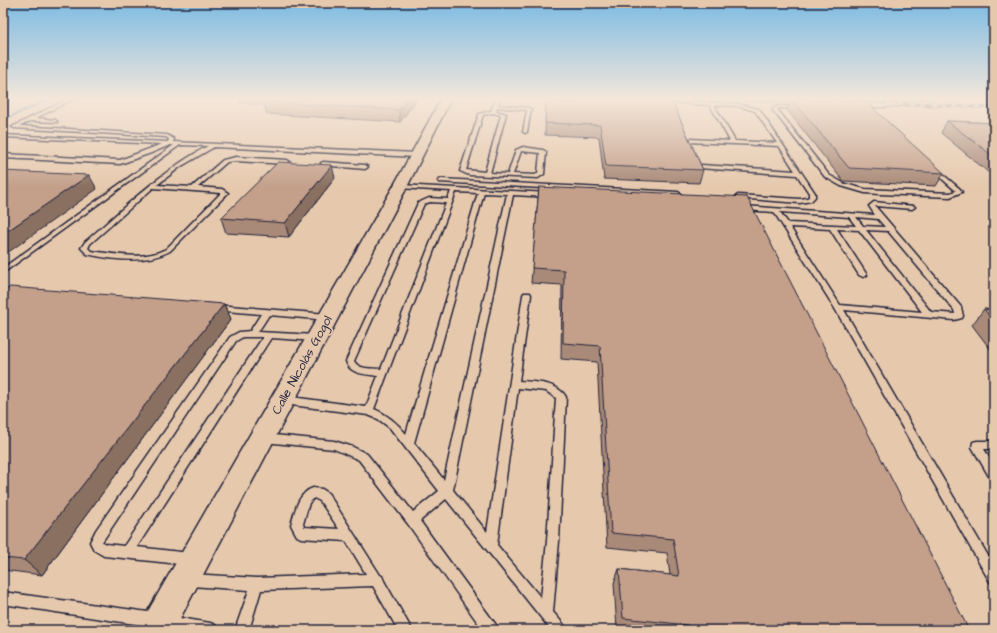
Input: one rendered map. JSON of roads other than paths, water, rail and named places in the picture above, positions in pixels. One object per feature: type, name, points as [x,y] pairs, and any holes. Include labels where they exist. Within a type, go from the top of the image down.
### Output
[{"type":"street","name":"Calle Nicolás Gogol","points":[[158,626],[329,317],[431,129]]},
{"type":"lane","points":[[3,156],[115,162],[125,161],[168,143],[172,139],[167,136],[40,129]]},
{"type":"lane","points":[[476,129],[462,169],[465,172],[536,177],[540,175],[543,152],[523,149],[519,150],[510,175]]},
{"type":"lane","points":[[487,174],[500,129]]},
{"type":"lane","points":[[726,129],[734,142]]},
{"type":"lane","points":[[728,197],[800,201],[808,200],[812,197],[812,193],[769,129]]},
{"type":"lane","points":[[789,129],[827,176],[843,185],[865,191],[950,195],[959,192],[929,165]]},
{"type":"lane","points":[[3,136],[214,144],[417,155]]},
{"type":"lane","points":[[690,141],[780,145]]},
{"type":"lane","points":[[3,271],[180,143]]},
{"type":"lane","points":[[154,186],[222,191],[225,193],[168,250],[161,255],[148,258],[89,253],[85,250],[84,248],[87,243],[182,162],[214,144]]},
{"type":"lane","points":[[193,189],[221,164],[230,160],[297,163]]},
{"type":"lane","points":[[319,164],[364,167]]},
{"type":"lane","points":[[701,167],[798,173]]},
{"type":"lane","points":[[441,181],[688,195]]},
{"type":"lane","points":[[400,187],[557,196]]},
{"type":"lane","points":[[369,411],[454,190]]},
{"type":"lane","points":[[408,445],[482,191]]},
{"type":"lane","points":[[412,520],[447,491],[510,193]]},
{"type":"lane","points":[[384,373],[357,369],[350,364],[350,361],[421,204],[429,200],[450,201]]},
{"type":"lane","points":[[838,307],[954,317],[959,316],[960,313],[958,309],[872,206],[874,204],[912,206]]},
{"type":"lane","points":[[737,208],[880,217]]},
{"type":"lane","points":[[776,210],[838,307],[994,578]]},
{"type":"lane","points":[[851,215],[929,315]]},
{"type":"lane","points":[[785,225],[891,229]]},
{"type":"lane","points":[[832,226],[863,275]]},
{"type":"lane","points":[[491,547],[527,295]]},
{"type":"lane","points":[[210,308],[329,317]]},
{"type":"lane","points":[[252,334],[266,313]]},
{"type":"lane","points":[[195,560],[104,550],[98,546],[96,542],[233,339],[242,334],[317,338]]},
{"type":"lane","points":[[126,553],[269,335]]},
{"type":"lane","points":[[514,384],[552,389],[559,393],[561,397],[553,542],[546,614]]},
{"type":"lane","points":[[283,400],[369,411],[381,416],[393,425],[559,630]]},
{"type":"lane","points":[[262,438],[334,445],[363,457],[412,520],[492,630]]},
{"type":"lane","points":[[994,445],[981,444],[977,447],[994,475]]},
{"type":"lane","points":[[350,536],[301,532],[297,525],[304,500],[307,496],[316,492],[324,497],[350,536],[378,580],[405,630]]},
{"type":"lane","points":[[184,579],[257,584],[378,580]]},
{"type":"lane","points":[[242,630],[257,584]]},
{"type":"lane","points":[[3,598],[158,626],[210,630]]}]
